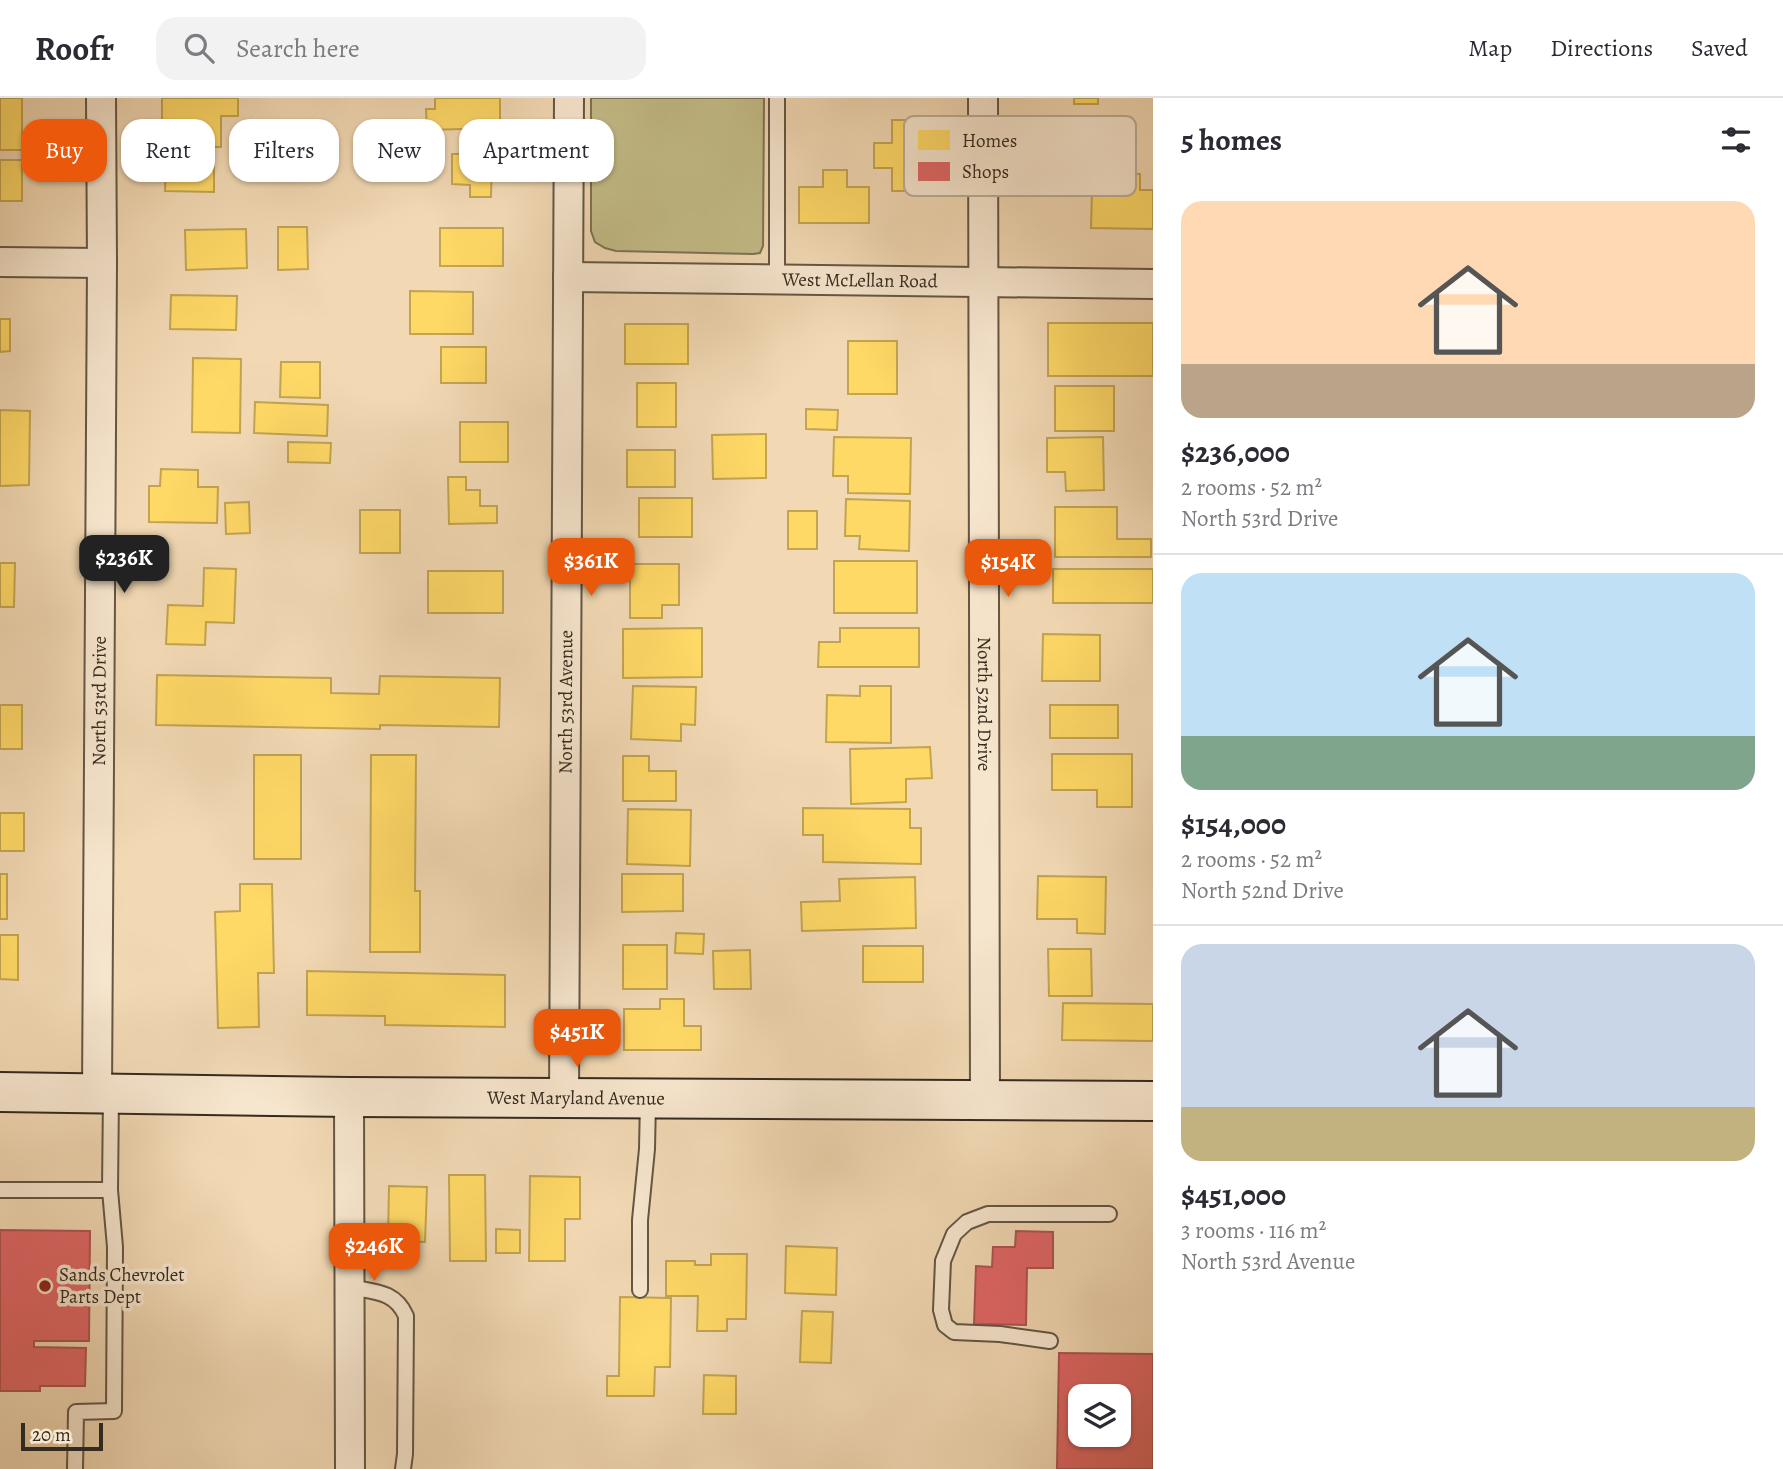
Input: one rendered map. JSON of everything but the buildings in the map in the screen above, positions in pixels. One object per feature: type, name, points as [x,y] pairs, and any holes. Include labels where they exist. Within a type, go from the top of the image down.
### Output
[{"type":"street","name":"North 53rd Drive","points":[[101,98],[104,1093]]},
{"type":"street","name":"North 53rd Avenue","points":[[564,1098],[569,98]]},
{"type":"street","name":"North 52nd Drive","points":[[983,98],[983,116]]},
{"type":"street","name":"North 52nd Drive","points":[[983,196],[985,1100]]},
{"type":"street","points":[[0,262],[102,263]]},
{"type":"street","name":"West McLellan Road","points":[[568,277],[1153,284]]},
{"type":"street","name":"West Maryland Avenue","points":[[0,1092],[349,1097],[1153,1101]]},
{"type":"street","points":[[349,1097],[350,1469]]},
{"type":"lane","points":[[777,98],[777,279]]},
{"type":"lane","points":[[75,1469],[76,1412],[114,1412],[116,1247],[104,1093]]},
{"type":"lane","points":[[640,1290],[640,1220],[647,1149],[648,1099]]},
{"type":"lane","points":[[0,1191],[110,1191]]},
{"type":"lane","points":[[1050,1340],[954,1332],[945,1325],[941,1310],[943,1261],[954,1234],[967,1222],[988,1214],[1109,1214]]},
{"type":"lane","points":[[350,1287],[384,1294],[401,1303],[406,1317],[403,1469]]},
{"type":"shaded area","points":[[591,98],[764,98],[763,246],[760,253],[616,251],[595,242],[591,231],[591,182],[614,182],[614,119],[591,119]]},
{"type":"place","name":"Sands Chevrolet Parts Dept","points":[[45,1286]]}]
